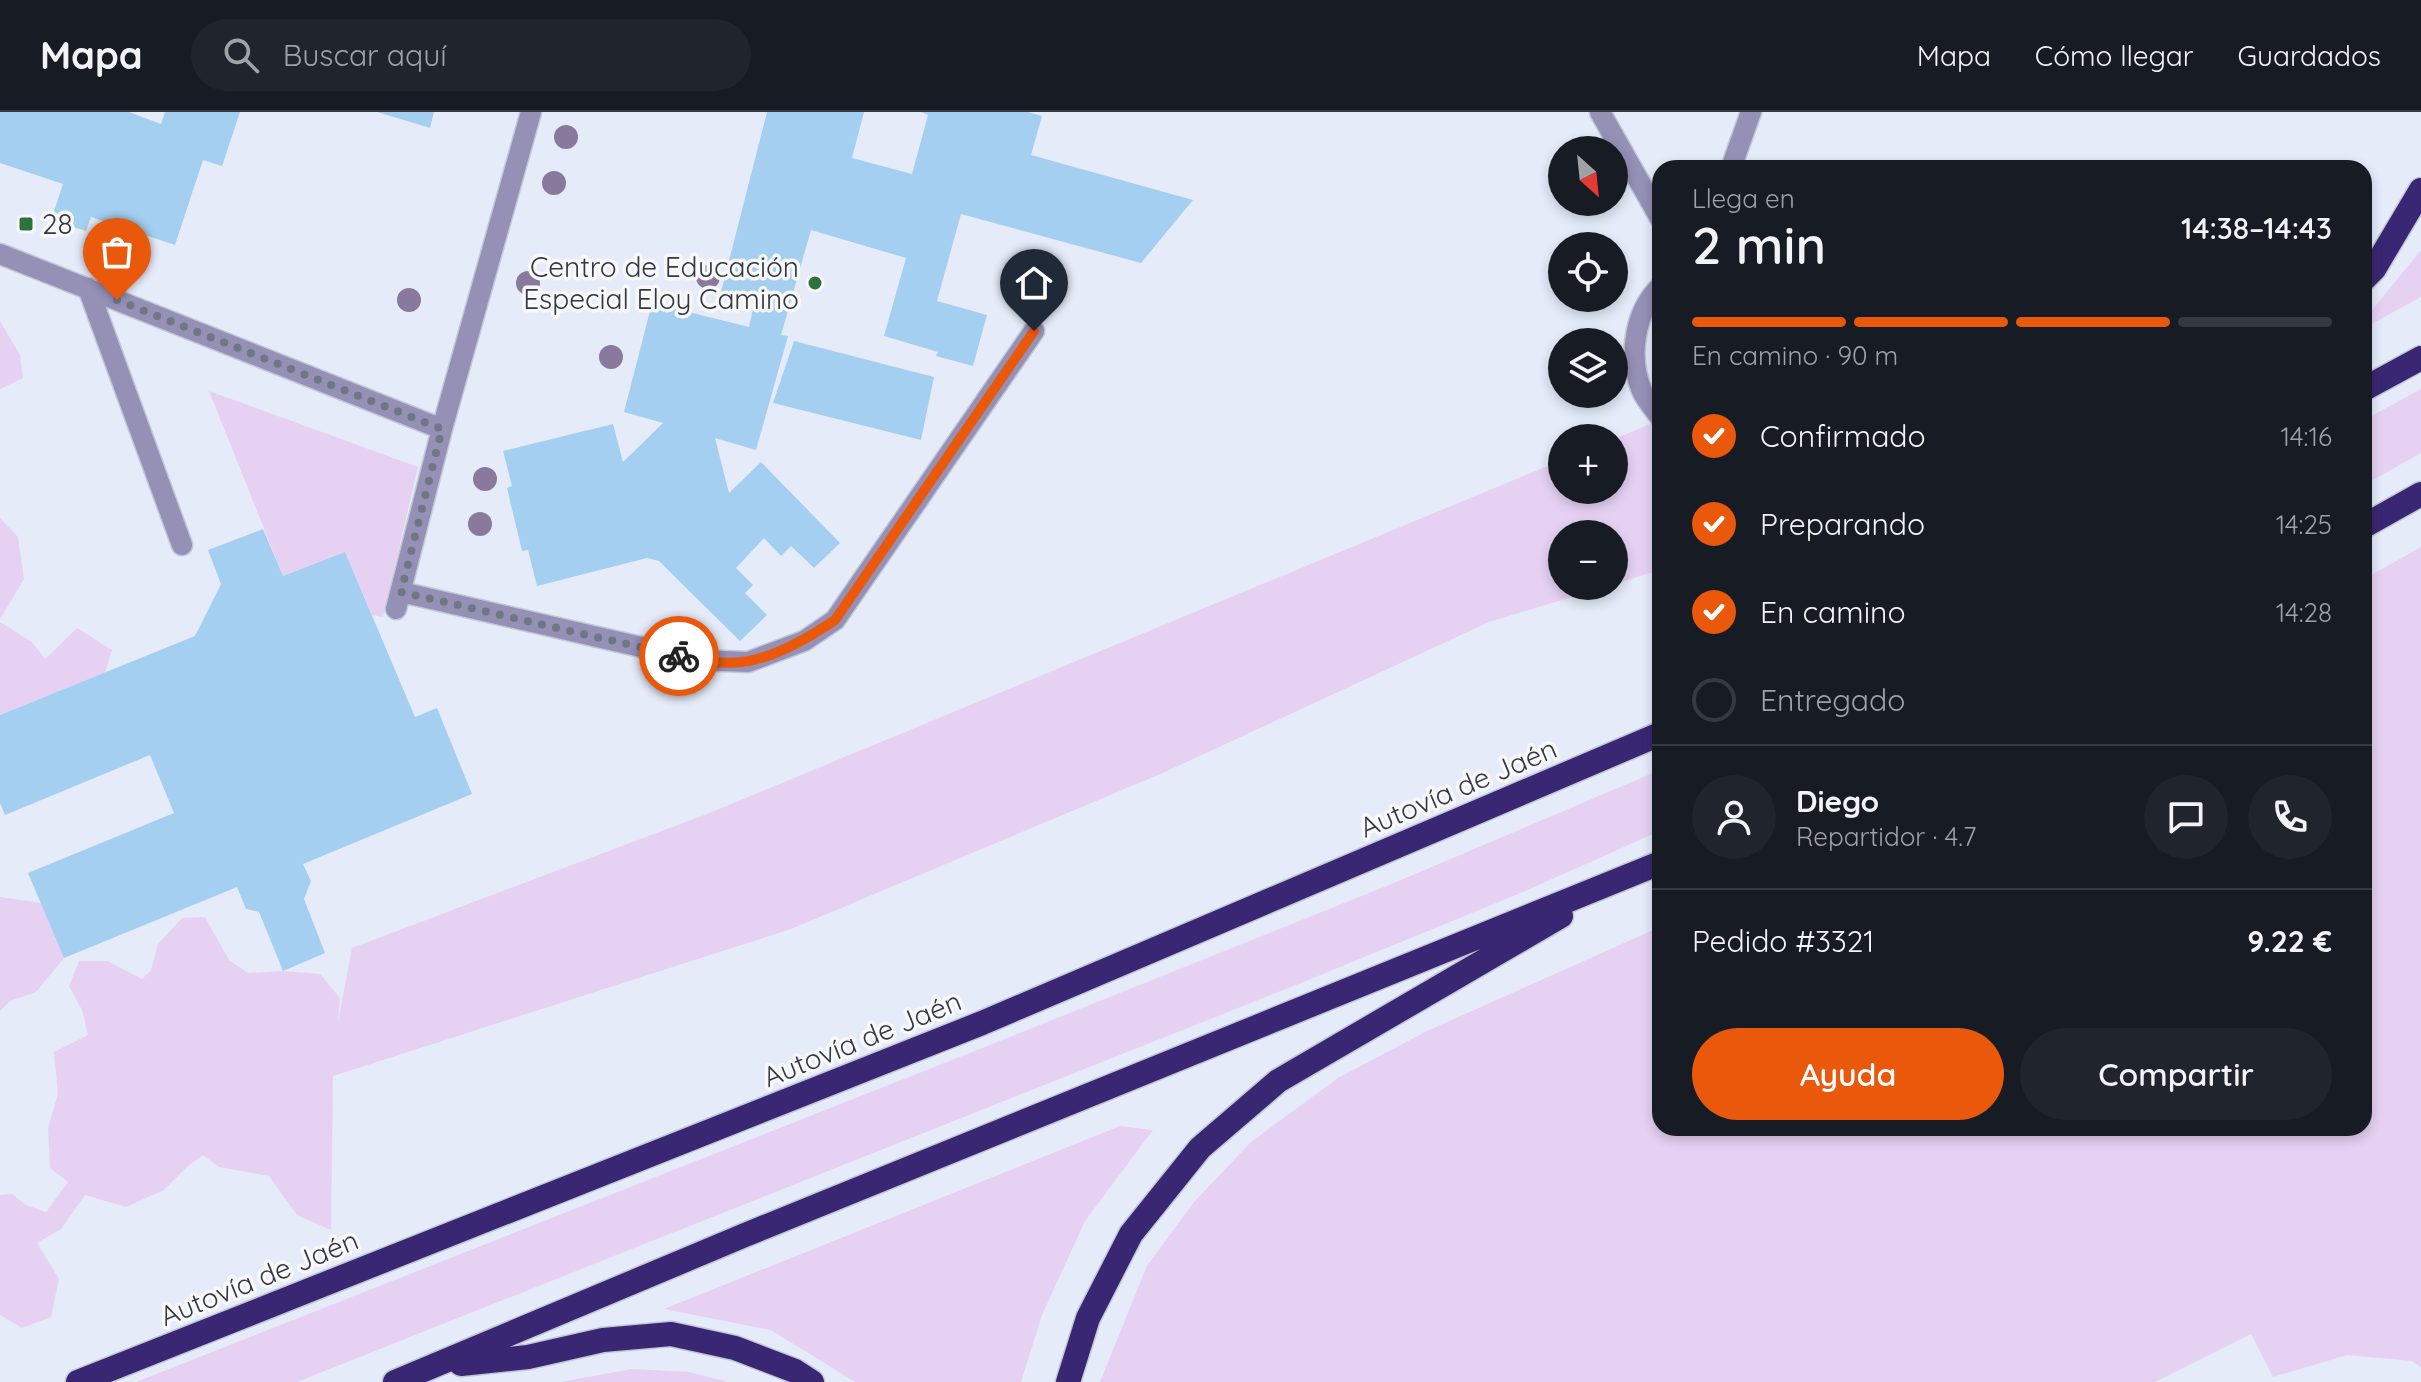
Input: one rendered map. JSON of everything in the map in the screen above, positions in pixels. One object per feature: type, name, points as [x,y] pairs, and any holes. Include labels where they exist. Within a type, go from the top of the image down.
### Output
[{"type":"highway","points":[[2372,271],[2421,190]]},
{"type":"highway","points":[[2372,385],[2421,358]]},
{"type":"highway","points":[[2372,522],[2421,494]]},
{"type":"highway","name":"Autovía de Jaén","points":[[78,1382],[982,1023],[1652,737]]},
{"type":"highway","points":[[395,1382],[774,1223],[1649,867]]},
{"type":"highway","points":[[1068,1382],[1088,1318],[1131,1234],[1200,1148],[1278,1081],[1649,867]]},
{"type":"highway","points":[[435,1366],[528,1357],[603,1340],[671,1334],[735,1348],[795,1371],[812,1382]]},
{"type":"street","points":[[531,112],[442,429],[398,601],[698,660],[748,662],[804,641],[835,620],[1034,331]]},
{"type":"street","points":[[1600,112],[1652,204]]},
{"type":"street","points":[[1734,160],[1751,112]]},
{"type":"street","points":[[0,254],[442,429]]},
{"type":"street","points":[[88,288],[182,545]]},
{"type":"street","points":[[1652,294],[1637,325],[1634,359],[1642,392],[1652,406]]},
{"type":"shaded area","points":[[2421,250],[2421,297],[2372,324],[2372,310]]},
{"type":"shaded area","points":[[0,321],[20,355],[23,378],[0,389]]},
{"type":"shaded area","points":[[2421,389],[2421,453],[2372,481],[2372,416]]},
{"type":"shaded area","points":[[209,391],[418,467],[383,617],[372,615],[345,552],[283,576]]},
{"type":"shaded area","points":[[1652,423],[1652,572],[1628,580],[1628,520],[1548,520],[1548,600],[1562,600],[1489,622],[1165,772],[791,929],[333,1076],[331,1230],[297,1215],[269,1176],[219,1167],[203,1155],[164,1190],[126,1207],[85,1195],[61,1229],[37,1243],[59,1279],[51,1317],[22,1328],[0,1315],[0,1195],[12,1194],[26,1205],[46,1212],[68,1182],[50,1168],[48,1128],[58,1094],[54,1052],[88,1035],[82,1010],[69,986],[79,961],[107,961],[142,979],[151,970],[158,944],[182,918],[205,917],[229,960],[248,973],[283,971],[320,974],[340,998],[338,1022],[352,948],[707,814],[1548,466],[1548,504],[1628,504],[1628,433]]},
{"type":"shaded area","points":[[0,518],[18,537],[24,579],[0,619]]},
{"type":"shaded area","points":[[2421,547],[2421,1367],[2412,1361],[2347,1355],[2273,1377],[2251,1334],[2155,1382],[1100,1382],[1147,1266],[1194,1202],[1251,1142],[1338,1078],[1427,1031],[1652,931],[1652,1136],[2372,1136],[2372,575]]},
{"type":"shaded area","points":[[0,622],[32,642],[45,659],[77,628],[112,650],[105,673],[0,715]]},
{"type":"shaded area","points":[[1652,773],[1652,835],[1523,892],[1301,983],[297,1382],[136,1382],[980,1049],[1394,883]]},
{"type":"shaded area","points":[[0,897],[41,903],[64,958],[36,992],[10,1001],[0,1011]]},
{"type":"shaded area","points":[[1120,1126],[1153,1130],[1085,1221],[1042,1315],[1021,1382],[855,1382],[771,1330],[664,1309]]},
{"type":"shaded area","points":[[632,1369],[689,1372],[728,1382],[561,1382]]},
{"type":"building","points":[[0,112],[129,112],[161,124],[165,112],[240,112],[222,166],[203,160],[175,245],[91,217],[86,231],[51,220],[63,184],[0,163]]},
{"type":"building","points":[[377,112],[434,112],[430,128]]},
{"type":"building","points":[[767,112],[864,112],[852,158],[912,174],[928,115],[921,112],[1028,112],[1042,116],[1031,155],[1193,200],[1141,263],[961,214],[937,301],[987,315],[973,366],[884,336],[906,258],[811,230],[781,335],[788,336],[756,450],[715,438],[729,493],[761,462],[840,543],[814,568],[791,546],[781,556],[764,538],[736,568],[753,585],[745,593],[767,615],[740,641],[659,561],[647,558],[537,586],[528,550],[522,551],[507,488],[512,486],[503,451],[613,424],[623,462],[663,423],[624,412],[652,303],[749,327],[755,300],[721,292]]},
{"type":"building","points":[[794,341],[934,377],[921,440],[773,403]]},
{"type":"building","points":[[263,529],[283,576],[345,552],[415,717],[437,708],[472,794],[303,864],[311,881],[304,899],[325,953],[283,971],[259,912],[246,909],[237,887],[64,958],[28,873],[174,813],[150,755],[5,815],[0,803],[0,715],[195,636],[221,584],[208,550]]},
{"type":"way so far","points":[[117,300],[442,429],[401,592],[679,656]]},
{"type":"place","name":"28","points":[[26,224]]},
{"type":"place","name":"Centro de Educación Especial Eloy Camino","points":[[815,283]]},
{"type":"route","points":[[679,656],[748,662],[804,641],[835,620],[1034,331]]}]
